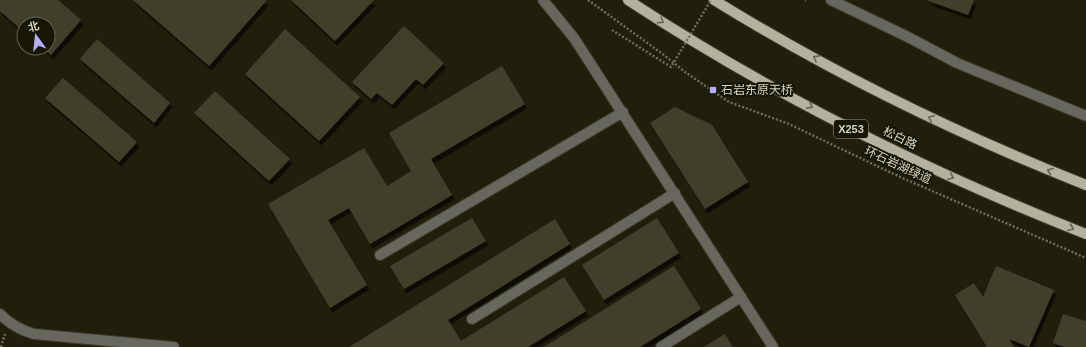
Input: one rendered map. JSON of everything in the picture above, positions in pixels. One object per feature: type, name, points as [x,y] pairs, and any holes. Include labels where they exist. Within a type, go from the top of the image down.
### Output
[{"type":"main road","name":"松白路","points":[[628,0],[705,48],[846,126],[968,185],[1086,234]]},
{"type":"main road","points":[[714,0],[812,56],[926,116],[987,144],[1086,185]]},
{"type":"lane","points":[[543,0],[574,38],[773,347]]},
{"type":"lane","points":[[831,0],[908,37],[957,63],[1086,116]]},
{"type":"lane","points":[[380,255],[622,112]]},
{"type":"lane","points":[[472,319],[675,193]]},
{"type":"lane","points":[[661,347],[742,297]]},
{"type":"lane","points":[[0,314],[8,322],[21,330],[34,334],[174,347]]},
{"type":"path","name":"环石岩湖绿道","points":[[588,0],[685,72],[729,102],[789,124],[900,176],[1086,258]]},
{"type":"path","points":[[612,30],[670,68],[710,0]]},
{"type":"building","points":[[0,0],[58,0],[81,20],[56,49],[56,16],[16,16],[16,25],[0,11]]},
{"type":"building","points":[[133,0],[267,0],[209,66]]},
{"type":"building","points":[[291,0],[374,0],[335,41]]},
{"type":"building","points":[[926,0],[974,0],[968,15]]},
{"type":"building","points":[[404,26],[444,63],[423,85],[416,79],[392,105],[377,93],[371,99],[352,82]]},
{"type":"building","points":[[285,29],[360,97],[319,141],[245,74]]},
{"type":"building","points":[[97,39],[170,103],[154,123],[80,59]]},
{"type":"building","points":[[502,66],[525,104],[431,159],[452,195],[370,244],[349,208],[328,220],[367,285],[330,308],[268,204],[364,148],[387,186],[411,171],[389,133]]},
{"type":"building","points":[[63,78],[137,142],[119,162],[45,98]]},
{"type":"building","points":[[215,91],[290,159],[269,181],[194,113]]},
{"type":"building","points":[[675,107],[712,125],[748,182],[705,209],[650,123]]},
{"type":"building","points":[[472,218],[486,241],[404,289],[390,266]]},
{"type":"building","points":[[657,218],[679,253],[604,300],[582,265]]},
{"type":"building","points":[[555,219],[570,244],[448,320],[461,341],[564,277],[586,311],[528,347],[349,347]]},
{"type":"building","points":[[674,266],[701,309],[640,347],[544,347]]},
{"type":"building","points":[[996,266],[1054,290],[1029,347],[1009,339],[1014,347],[987,347],[955,295],[974,283],[983,297]]},
{"type":"building","points":[[1063,314],[1086,321],[1086,347],[1065,347],[1053,343]]},
{"type":"building","points":[[725,334],[733,347],[704,347]]},
{"type":"place","name":"石岩东原天桥","points":[[713,90]]}]
